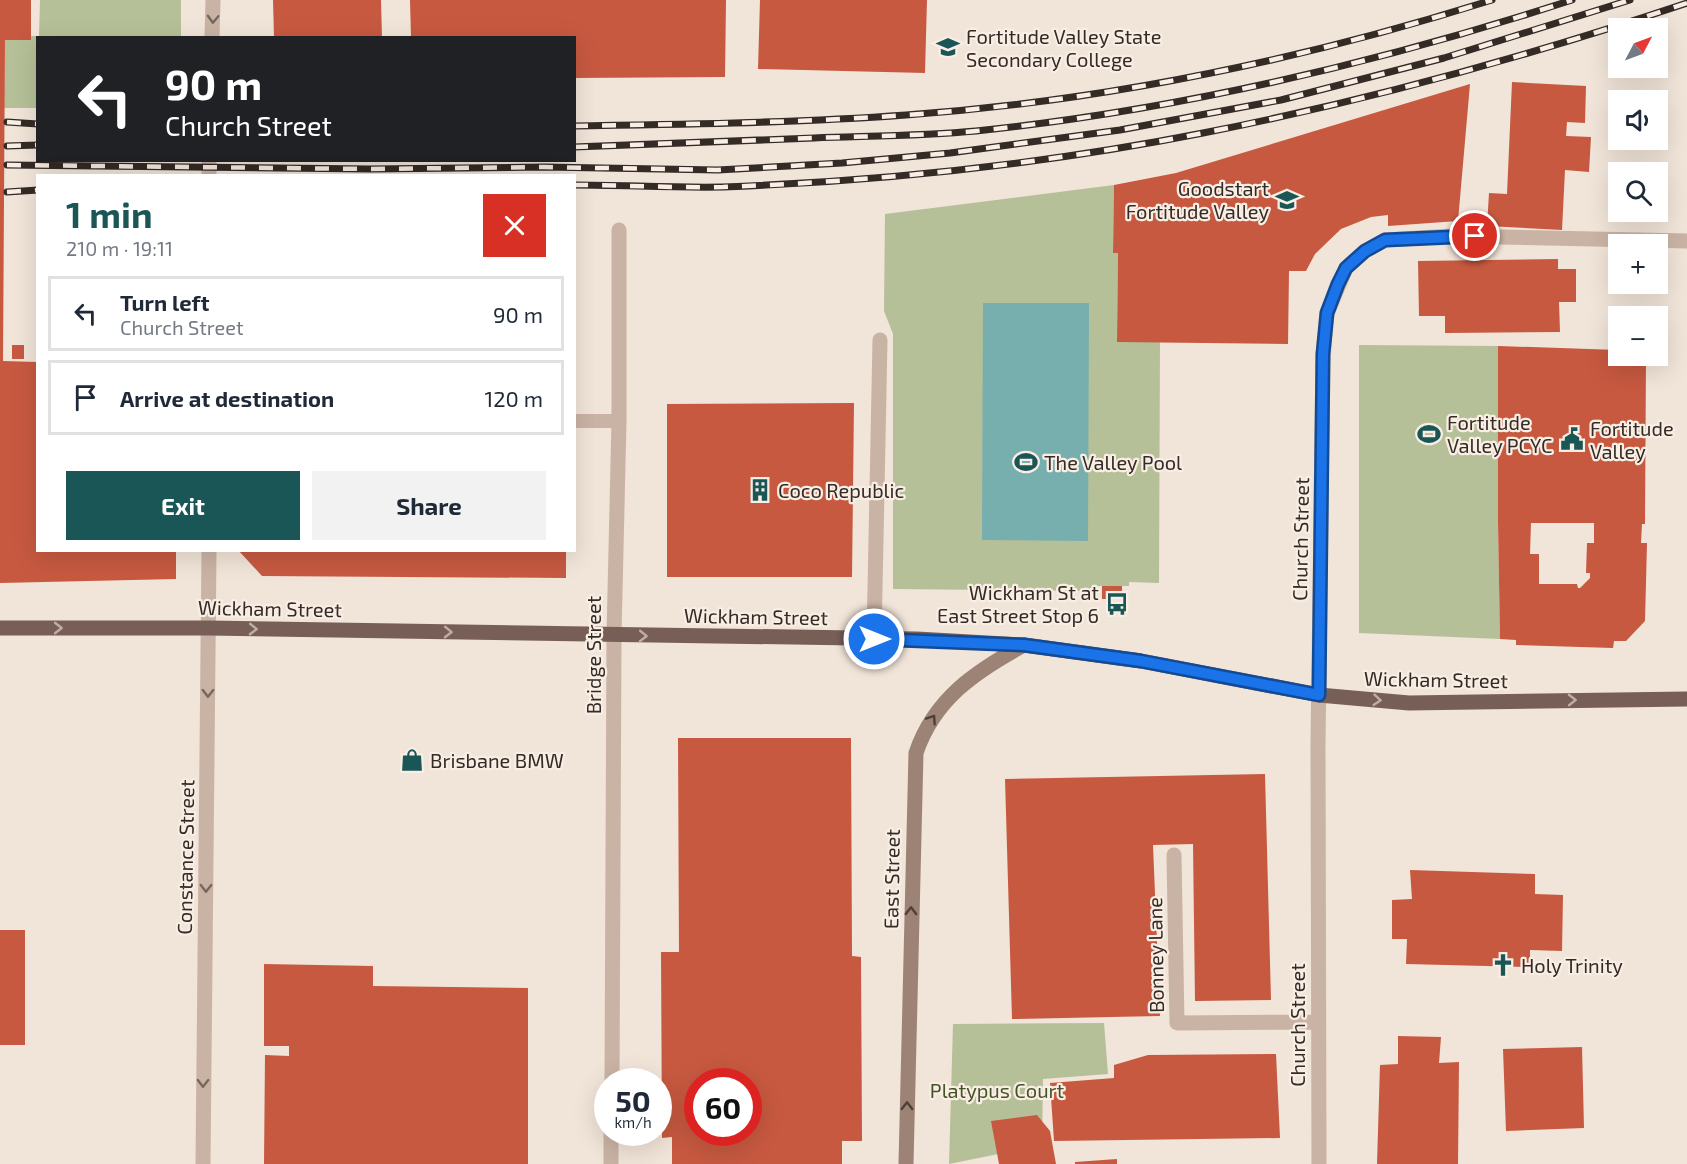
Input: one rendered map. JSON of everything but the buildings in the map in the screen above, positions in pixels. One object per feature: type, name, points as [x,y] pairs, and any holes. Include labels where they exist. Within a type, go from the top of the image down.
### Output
[{"type":"main road","name":"Wickham Street","points":[[0,628],[208,628],[874,639],[1024,645],[1141,661],[1319,695],[1409,704],[1687,699]]},
{"type":"main road","name":"East Street","points":[[906,1164],[916,753],[930,720],[954,693],[981,671],[1024,645]]},
{"type":"street","points":[[212,36],[213,0]]},
{"type":"street","name":"Bridge Street","points":[[612,1068],[619,230]]},
{"type":"street","name":"Church Street","points":[[1319,1164],[1319,695],[1323,354],[1327,313],[1346,268],[1365,251],[1385,240],[1452,236],[1687,241]]},
{"type":"street","points":[[874,639],[879,340]]},
{"type":"street","name":"Constance Street","points":[[203,1164],[209,552]]},
{"type":"street","name":"Bonney Lane","points":[[1174,855],[1178,1023],[1318,1022]]},
{"type":"street","points":[[611,1146],[611,1164]]},
{"type":"lane","points":[[576,421],[619,421]]},
{"type":"green space","points":[[40,0],[181,0],[181,36],[39,36]]},
{"type":"green space","points":[[31,36],[36,36],[36,108],[4,108],[5,40],[30,40]]},
{"type":"green space","name":"The Valley Pool","points":[[1114,185],[1113,253],[1118,253],[1117,341],[1160,342],[1159,583],[1129,582],[1129,586],[1095,586],[1094,591],[893,589],[893,334],[884,311],[885,214]]},
{"type":"green space","name":"Fortitude Valley PCYC","points":[[1359,345],[1498,346],[1500,639],[1359,633]]},
{"type":"green space","name":"Platypus Court","points":[[1104,1023],[1108,1074],[1043,1079],[1042,1145],[949,1164],[953,1024]]},
{"type":"water","points":[[983,303],[1089,303],[1088,541],[982,540]]},
{"type":"railway","points":[[576,126],[865,118],[981,109],[1055,100],[1202,75],[1276,59],[1420,22],[1492,0]]},
{"type":"railway","points":[[576,147],[936,134],[1052,122],[1127,111],[1203,97],[1352,64],[1572,0]]},
{"type":"railway","points":[[7,165],[718,170],[842,163],[950,153],[1120,130],[1281,100],[1444,58],[1630,0]]},
{"type":"railway","points":[[576,185],[723,187],[783,184],[904,175],[1084,154],[1203,133],[1387,92],[1508,59],[1687,3]]},
{"type":"railway","points":[[7,122],[36,124]]},
{"type":"railway","points":[[7,146],[36,145]]},
{"type":"railway","points":[[7,192],[36,190]]},
{"type":"place","name":"Fortitude Valley State Secondary College","points":[[948,47]]},
{"type":"place","name":"Goodstart Fortitude Valley","points":[[1287,200]]},
{"type":"place","name":"Fortitude Valley PCYC","points":[[1429,434]]},
{"type":"place","name":"Fortitude Valley","points":[[1572,439]]},
{"type":"place","name":"The Valley Pool","points":[[1026,462]]},
{"type":"place","name":"Coco Republic","points":[[760,490]]},
{"type":"place","name":"Wickham St at East Street Stop 6","points":[[1117,604]]},
{"type":"place","name":"Brisbane BMW","points":[[412,760]]},
{"type":"place","name":"Holy Trinity","points":[[1503,965]]},
{"type":"route","points":[[874,639],[1024,645],[1141,661],[1319,695],[1323,354],[1327,313],[1346,268],[1365,251],[1385,240],[1475,236]]}]
